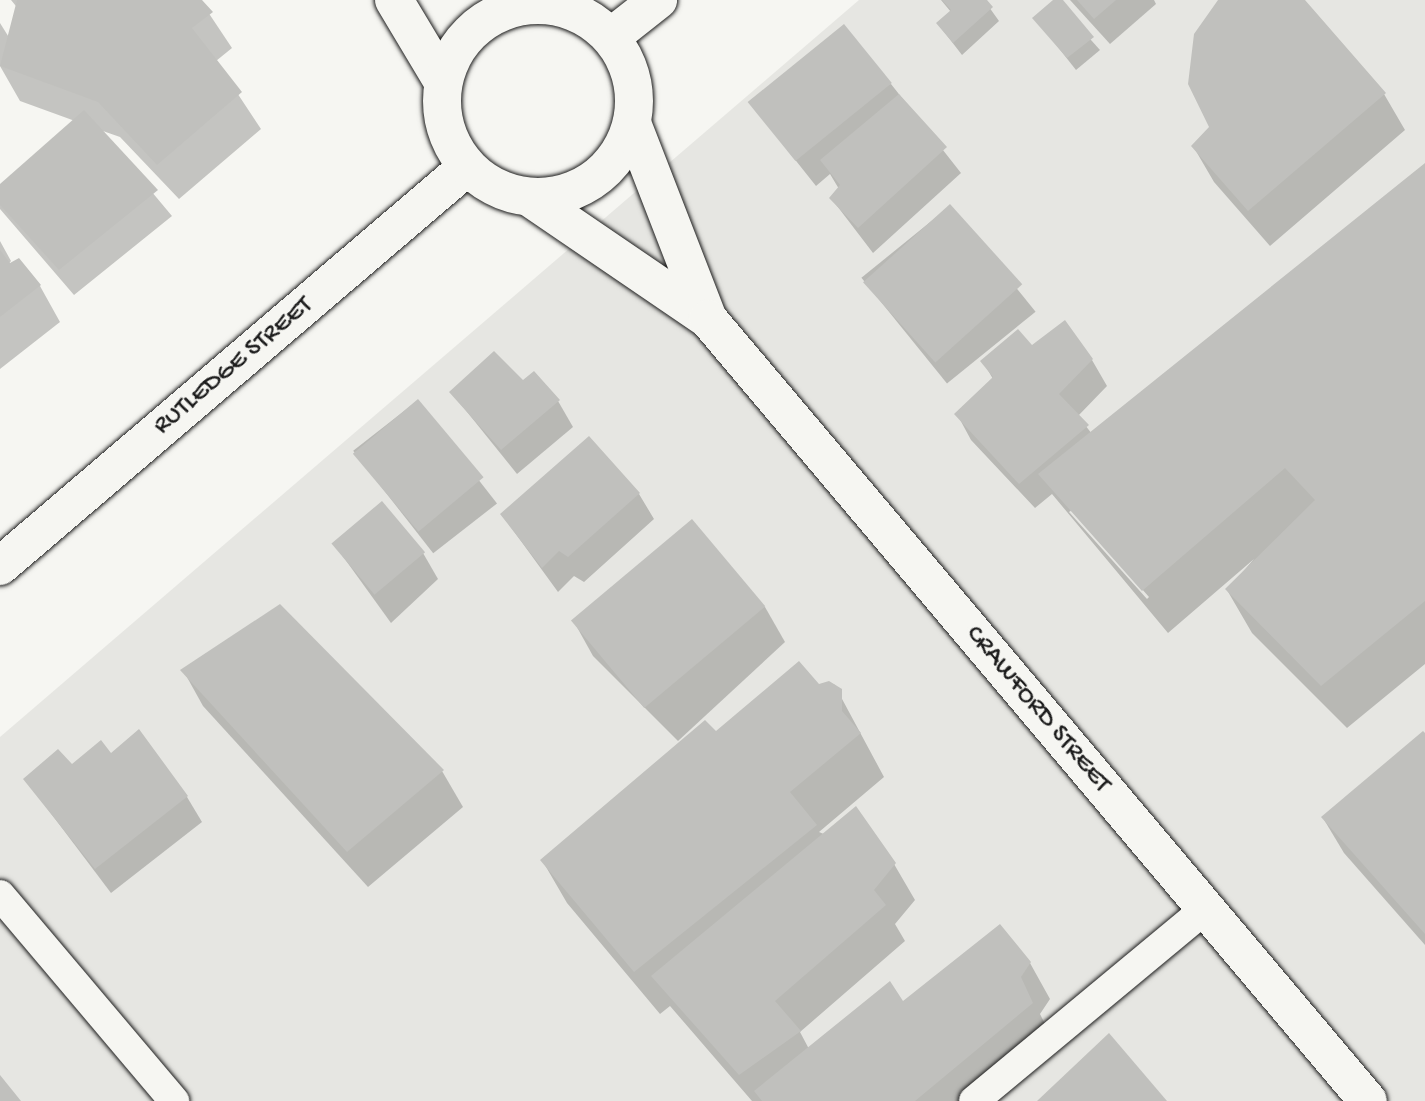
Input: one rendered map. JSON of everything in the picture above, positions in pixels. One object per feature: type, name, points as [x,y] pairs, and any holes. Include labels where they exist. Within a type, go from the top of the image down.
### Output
[{"type":"street","points":[[394,0],[443,82]]},
{"type":"street","points":[[611,37],[658,0]]},
{"type":"street","points":[[507,4],[556,6],[611,37],[632,78],[632,123],[605,171],[557,196],[529,197],[485,182],[467,167],[444,128],[443,82],[467,34],[507,4]]},
{"type":"street","name":"CRAWFORD STREET","points":[[632,123],[708,319]]},
{"type":"street","name":"RUTLEDGE STREET","points":[[0,566],[467,167]]},
{"type":"street","name":"CRAWFORD STREET","points":[[529,197],[708,319],[1368,1101]]},
{"type":"lane","points":[[0,895],[174,1101]]},
{"type":"lane","points":[[974,1101],[1205,909]]},
{"type":"shaded area","points":[[859,0],[1425,0],[1425,1101],[0,1101],[0,737]]},
{"type":"building","points":[[17,0],[202,0],[213,12],[192,28],[242,92],[157,165],[98,102],[0,66]]},
{"type":"building","points":[[942,0],[987,0],[993,7],[953,43],[936,23],[951,10]]},
{"type":"building","points":[[1053,0],[1063,0],[1094,37],[1067,58],[1032,18]]},
{"type":"building","points":[[1077,0],[1116,0],[1094,19]]},
{"type":"building","points":[[1218,0],[1305,0],[1386,93],[1248,211],[1191,146],[1209,127],[1188,84],[1194,34]]},
{"type":"building","points":[[844,24],[892,83],[795,161],[748,102]]},
{"type":"building","points":[[899,94],[947,147],[858,228],[829,198],[840,185],[820,160]]},
{"type":"building","points":[[84,110],[158,190],[59,270],[0,205],[0,184]]},
{"type":"building","points":[[1425,163],[1425,601],[1321,686],[1225,589],[1315,500],[1285,468],[1142,591],[1038,474]]},
{"type":"building","points":[[950,204],[1022,284],[935,363],[863,282]]},
{"type":"building","points":[[0,250],[10,263],[19,258],[41,285],[0,317]]},
{"type":"building","points":[[1065,320],[1093,359],[1059,394],[1089,425],[1019,484],[954,414],[993,377],[980,361],[1018,329],[1032,345]]},
{"type":"building","points":[[494,351],[523,380],[534,371],[560,400],[501,450],[449,392]]},
{"type":"building","points":[[418,399],[484,477],[418,532],[353,454]]},
{"type":"building","points":[[589,436],[640,493],[568,557],[559,551],[542,568],[500,514]]},
{"type":"building","points":[[382,501],[425,552],[375,595],[331,543]]},
{"type":"building","points":[[692,519],[765,606],[644,708],[571,621]]},
{"type":"building","points":[[280,604],[444,770],[347,852],[180,670]]},
{"type":"building","points":[[799,661],[819,684],[829,681],[842,689],[842,711],[861,733],[790,792],[817,825],[634,972],[540,860],[705,720],[716,731]]},
{"type":"building","points":[[139,729],[188,796],[95,869],[23,779],[58,749],[72,764],[101,740],[111,753]]},
{"type":"building","points":[[1423,731],[1425,733],[1425,934],[1321,817]]},
{"type":"building","points":[[856,806],[896,863],[874,890],[886,905],[775,1001],[801,1031],[739,1075],[651,976]]},
{"type":"building","points":[[1000,924],[1031,962],[1021,977],[1033,1003],[915,1101],[762,1101],[754,1091],[890,981],[903,1001]]},
{"type":"building","points":[[1109,1033],[1167,1101],[1037,1101]]},
{"type":"building","points":[[0,1075],[21,1101],[0,1101]]}]
